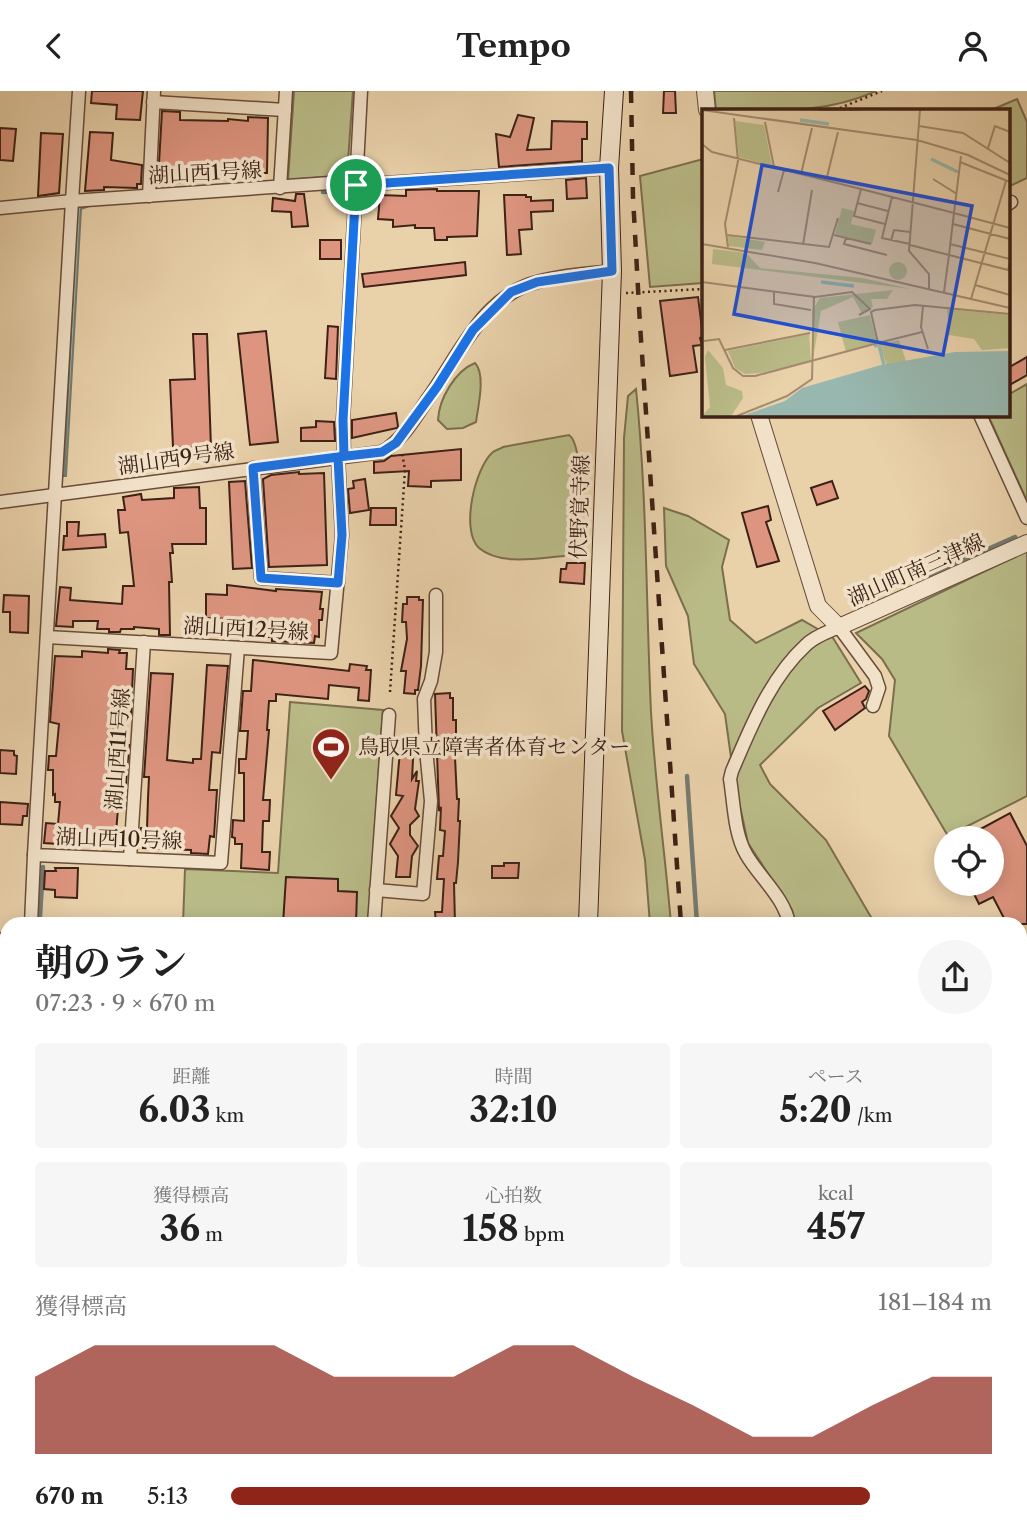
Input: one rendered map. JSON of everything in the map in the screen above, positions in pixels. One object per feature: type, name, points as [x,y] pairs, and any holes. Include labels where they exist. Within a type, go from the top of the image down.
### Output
[{"type":"main road","name":"伏野覚寺線","points":[[588,917],[612,271],[609,168],[614,91]]},
{"type":"street","points":[[72,201],[79,91]]},
{"type":"street","points":[[280,188],[286,91]]},
{"type":"street","points":[[356,185],[361,91]]},
{"type":"street","points":[[705,91],[708,109]]},
{"type":"street","points":[[149,196],[154,97],[285,110]]},
{"type":"street","name":"湖山西1号線","points":[[0,208],[345,182],[356,185],[609,168]]},
{"type":"street","name":"湖山西12号線","points":[[47,637],[331,653],[342,535],[341,457],[356,185]]},
{"type":"street","name":"湖山西10号線","points":[[72,201],[34,855],[221,863],[238,647]]},
{"type":"street","points":[[398,441],[473,330],[511,292],[537,282],[612,271]]},
{"type":"street","name":"湖山町南三津線","points":[[760,417],[818,606],[839,627],[1027,543]]},
{"type":"street","points":[[980,417],[1027,518]]},
{"type":"street","name":"湖山西9号線","points":[[0,502],[382,452],[398,441]]},
{"type":"street","points":[[253,468],[261,578],[338,583]]},
{"type":"street","points":[[376,890],[423,894],[431,801],[424,699],[431,681],[436,652],[436,595]]},
{"type":"street","points":[[786,917],[740,841],[730,779],[754,722],[783,672],[806,645],[820,635],[839,627],[875,676],[879,688],[873,706]]},
{"type":"street","name":"湖山西11号線","points":[[130,859],[144,642]]},
{"type":"street","points":[[374,917],[388,715]]},
{"type":"street","points":[[32,917],[34,855]]},
{"type":"path","points":[[834,109],[882,91]]},
{"type":"path","points":[[611,294],[702,289]]},
{"type":"path","points":[[390,692],[405,470],[398,441]]},
{"type":"green space","points":[[294,91],[353,91],[347,175],[288,180]]},
{"type":"green space","points":[[714,91],[876,91],[856,99],[817,108],[716,109]]},
{"type":"green space","points":[[1017,99],[1027,122],[1027,178],[1010,186],[1010,109],[993,109]]},
{"type":"green space","points":[[702,159],[702,283],[650,287],[640,176]]},
{"type":"green space","points":[[475,363],[481,383],[476,422],[463,428],[447,429],[438,420],[441,403],[455,379]]},
{"type":"green space","points":[[1027,384],[1027,501],[989,417],[1010,417],[1010,394]]},
{"type":"green space","points":[[636,389],[644,510],[651,712],[670,917],[649,917],[645,860],[622,731],[624,438],[628,396]]},
{"type":"green space","points":[[569,435],[574,442],[579,469],[576,534],[570,550],[564,556],[509,559],[488,554],[479,548],[473,540],[470,514],[476,484],[486,460],[493,452],[503,447]]},
{"type":"green space","points":[[664,508],[688,516],[729,540],[722,567],[730,620],[756,643],[802,620],[833,638],[861,683],[818,708],[760,765],[770,784],[826,840],[871,917],[794,917],[792,910],[748,843],[734,779],[725,714],[694,664],[688,616],[666,566]]},
{"type":"green space","points":[[1027,551],[1027,796],[968,826],[942,826],[889,736],[895,680],[882,659],[856,633]]},
{"type":"green space","name":"鳥取県立障害者体育センター","points":[[290,702],[383,710],[368,917],[183,917],[185,869],[278,873]]},
{"type":"water","points":[[89,206],[81,209],[64,476],[77,207]]},
{"type":"building","points":[[92,91],[143,91],[140,120],[116,119],[117,105],[91,103]]},
{"type":"building","points":[[664,91],[675,91],[676,113],[663,113]]},
{"type":"building","points":[[162,111],[180,112],[180,120],[248,121],[248,117],[268,118],[267,173],[195,173],[195,177],[180,176],[180,183],[158,181]]},
{"type":"building","points":[[518,115],[534,118],[527,150],[551,149],[552,121],[587,122],[587,139],[582,139],[582,161],[499,167],[496,134],[510,137]]},
{"type":"building","points":[[0,128],[16,129],[13,161],[0,160]]},
{"type":"building","points":[[90,132],[113,133],[111,160],[142,165],[141,184],[137,184],[137,188],[104,187],[104,190],[85,191]]},
{"type":"building","points":[[41,133],[63,134],[59,193],[38,196]]},
{"type":"building","points":[[586,178],[587,198],[567,199],[566,180]]},
{"type":"building","points":[[406,190],[479,191],[477,236],[435,240],[434,228],[415,228],[415,225],[393,227],[393,220],[378,219],[380,195],[406,196]]},
{"type":"building","points":[[296,194],[304,194],[308,226],[292,227],[291,212],[272,211],[273,198],[295,201]]},
{"type":"building","points":[[504,195],[526,195],[531,197],[531,201],[553,200],[553,211],[531,212],[532,229],[519,230],[521,254],[507,255]]},
{"type":"building","points":[[320,240],[341,240],[341,259],[320,259]]},
{"type":"building","points":[[465,262],[466,275],[364,287],[362,274]]},
{"type":"building","points":[[698,297],[702,345],[693,346],[697,372],[670,376],[660,301]]},
{"type":"building","points":[[328,326],[338,327],[336,379],[325,378]]},
{"type":"building","points":[[266,331],[278,442],[250,445],[238,334]]},
{"type":"building","points":[[193,334],[207,334],[211,448],[173,447],[170,380],[195,379]]},
{"type":"building","points":[[1027,357],[1027,375],[1010,385],[1010,367]]},
{"type":"building","points":[[396,413],[397,428],[352,438],[352,420]]},
{"type":"building","points":[[316,421],[334,422],[335,441],[301,441],[301,428],[316,427]]},
{"type":"building","points":[[461,449],[461,480],[431,481],[431,487],[408,486],[409,471],[374,473],[374,462],[384,461],[391,456]]},
{"type":"building","points":[[324,473],[327,565],[269,567],[263,479],[271,475]]},
{"type":"building","points":[[365,479],[369,510],[350,513],[348,489],[354,488],[353,481]]},
{"type":"building","points":[[245,481],[252,568],[233,569],[229,482]]},
{"type":"building","points":[[832,481],[838,498],[817,505],[811,488]]},
{"type":"building","points":[[199,487],[200,508],[206,508],[206,544],[172,544],[172,582],[169,582],[170,635],[159,635],[159,629],[134,627],[121,629],[120,632],[109,632],[109,629],[97,629],[98,621],[73,621],[73,627],[56,626],[60,587],[71,588],[70,600],[122,604],[123,586],[134,586],[128,532],[120,533],[118,510],[125,510],[123,497],[141,494],[142,500],[174,498],[174,488]]},
{"type":"building","points":[[768,506],[771,520],[766,522],[779,561],[757,567],[742,513]]},
{"type":"building","points":[[371,508],[396,508],[396,525],[370,525]]},
{"type":"building","points":[[67,522],[79,522],[78,536],[105,534],[106,547],[63,550]]},
{"type":"building","points":[[567,563],[585,563],[584,584],[560,582],[561,569],[566,569]]},
{"type":"building","points":[[227,585],[276,591],[322,592],[320,609],[323,609],[322,620],[319,620],[319,637],[315,636],[314,643],[272,641],[272,637],[228,636],[230,619],[206,618],[206,594],[227,595]]},
{"type":"building","points":[[4,595],[29,596],[28,633],[10,632],[10,612],[3,612]]},
{"type":"building","points":[[407,597],[419,597],[419,600],[423,600],[421,666],[415,694],[404,693],[406,671],[401,671],[407,639],[406,622],[402,622],[403,604],[407,604]]},
{"type":"building","points":[[108,649],[127,653],[126,669],[133,669],[131,715],[114,713],[112,744],[129,745],[126,784],[109,783],[107,808],[118,809],[115,844],[104,843],[104,847],[44,843],[46,823],[58,824],[60,802],[55,802],[55,794],[53,795],[53,770],[48,770],[49,756],[56,756],[59,724],[50,722],[55,656],[82,657],[82,651],[108,653]]},
{"type":"building","points":[[253,660],[349,671],[350,664],[367,666],[366,670],[371,670],[369,701],[358,700],[359,688],[329,685],[328,699],[276,694],[276,701],[269,701],[263,800],[270,800],[269,821],[263,821],[262,852],[270,852],[269,870],[241,868],[242,844],[235,844],[235,838],[232,837],[233,820],[244,821],[244,773],[239,773],[239,759],[246,759],[248,731],[240,731],[243,691],[251,691]]},
{"type":"building","points":[[207,665],[228,666],[220,753],[212,752],[209,790],[217,790],[214,837],[210,836],[208,854],[191,853],[191,850],[143,848],[143,842],[140,842],[141,828],[147,828],[149,777],[144,777],[151,673],[173,674],[167,760],[193,763],[193,759],[201,759]]},
{"type":"building","points":[[865,686],[869,691],[862,702],[865,708],[835,730],[823,711]]},
{"type":"building","points":[[450,693],[450,698],[453,698],[453,720],[456,720],[454,736],[460,821],[454,883],[455,917],[435,917],[435,912],[442,912],[444,879],[437,879],[439,856],[443,856],[445,831],[440,830],[435,694]]},
{"type":"building","points":[[401,740],[414,740],[412,779],[417,771],[416,781],[419,781],[415,809],[419,816],[410,825],[410,835],[418,846],[412,856],[410,877],[396,877],[398,856],[390,844],[399,828],[391,816],[403,796],[396,795]]},
{"type":"building","points":[[0,750],[14,751],[17,756],[16,774],[0,773]]},
{"type":"building","points":[[0,802],[28,804],[27,816],[23,816],[22,825],[0,824]]},
{"type":"building","points":[[1010,813],[1027,846],[1027,917],[1003,917],[993,897],[979,904],[975,896],[1004,896],[1004,826],[986,826]]},
{"type":"building","points":[[504,863],[519,863],[518,878],[492,878],[492,866],[504,866]]},
{"type":"building","points":[[55,868],[78,868],[77,898],[55,897],[55,890],[44,889],[45,871],[56,871]]},
{"type":"building","points":[[286,877],[338,879],[338,891],[357,892],[356,917],[283,917]]},
{"type":"waterway","points":[[323,192],[348,190]]},
{"type":"waterway","points":[[337,429],[337,439]]},
{"type":"waterway","points":[[929,575],[1015,537]]},
{"type":"waterway","points":[[687,776],[697,917]]},
{"type":"waterway","points":[[40,916],[43,867]]},
{"type":"railway","points":[[631,91],[640,325],[681,917]]},
{"type":"place","name":"鳥取県立障害者体育センター","points":[[331,781]]},
{"type":"route","points":[[356,185],[343,420],[344,456],[338,457],[342,535],[338,583],[261,578],[253,468],[344,456],[382,452],[398,441],[473,330],[511,292],[537,282],[612,271],[609,168],[356,185]]}]
